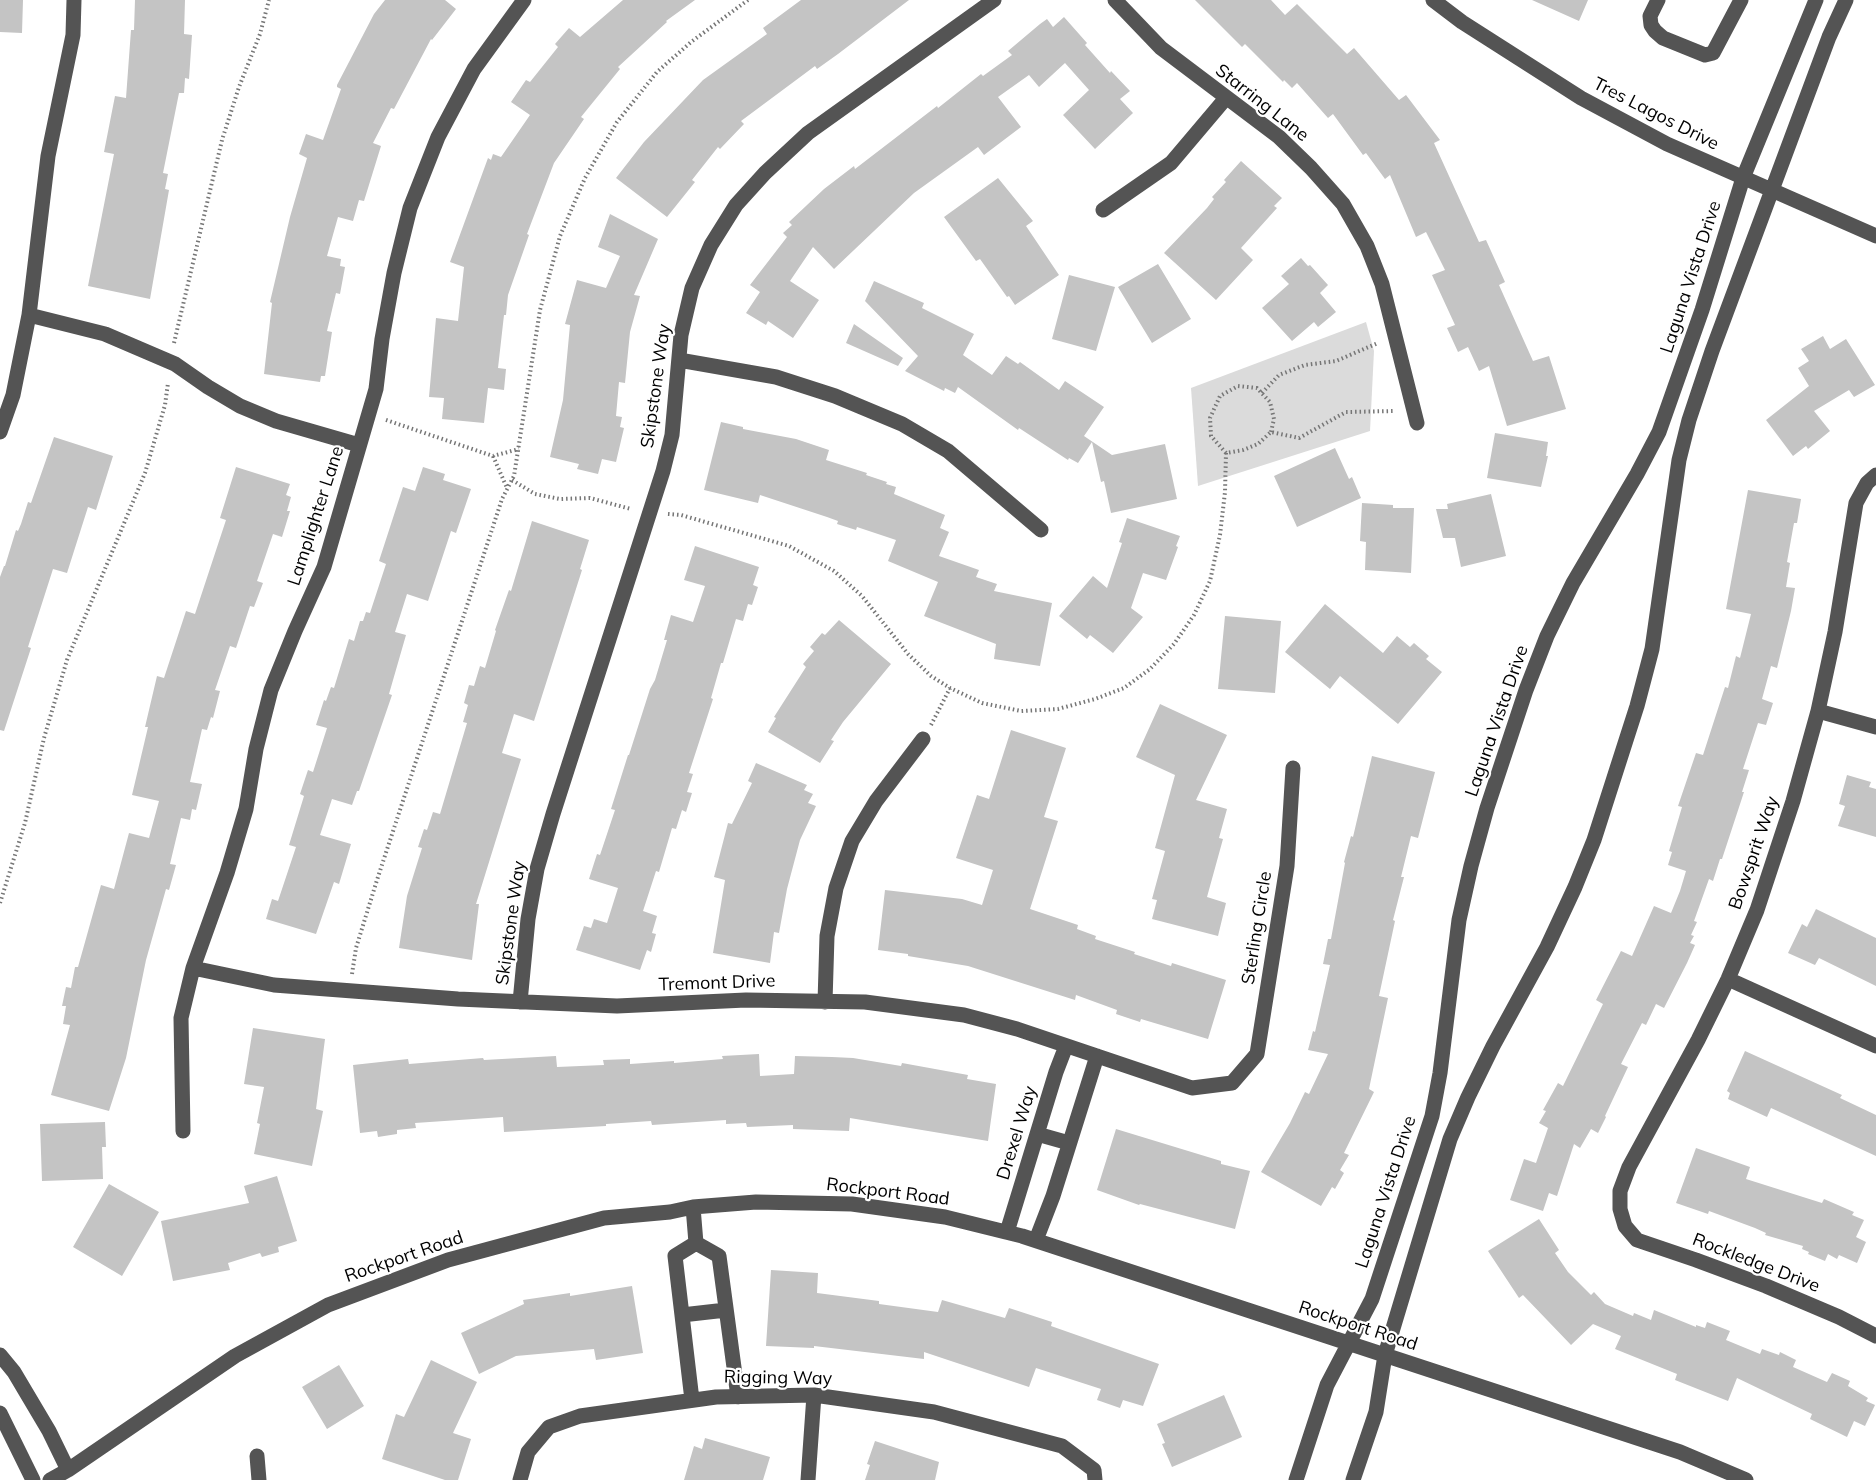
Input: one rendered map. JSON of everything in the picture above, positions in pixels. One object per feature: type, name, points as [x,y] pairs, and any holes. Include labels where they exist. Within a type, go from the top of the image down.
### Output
[{"type":"street","points":[[0,432],[13,395],[30,315],[48,156],[73,35],[74,0]]},
{"type":"street","name":"Lamplighter Lane","points":[[183,1131],[181,1018],[193,968],[246,809],[256,749],[271,690],[324,567],[376,389],[394,273],[410,208],[443,127],[474,69],[524,0]]},
{"type":"street","name":"Skipstone Way","points":[[519,1002],[528,919],[537,869],[663,471],[672,435],[681,335],[692,288],[711,245],[743,197],[808,133],[994,0]]},
{"type":"street","name":"Starring Lane","points":[[1115,0],[1161,48],[1279,137],[1343,204],[1367,246],[1382,284],[1415,416]]},
{"type":"street","name":"Tres Lagos Drive","points":[[1432,0],[1462,22],[1581,98],[1667,144],[1876,236]]},
{"type":"street","points":[[1658,0],[1650,16],[1651,25],[1655,31],[1663,38],[1705,55],[1713,53],[1741,0]]},
{"type":"street","name":"Laguna Vista Drive","points":[[1296,1480],[1327,1385],[1372,1299],[1432,1116],[1462,909],[1487,808],[1526,690],[1547,636],[1573,583],[1638,474],[1659,432],[1702,310],[1743,178],[1816,0]]},
{"type":"street","points":[[1353,1480],[1376,1412],[1385,1356],[1450,1138],[1488,1056],[1547,947],[1594,840],[1637,706],[1652,649],[1675,479],[1689,420],[1712,351],[1840,2]]},
{"type":"street","points":[[1103,210],[1171,164],[1226,98]]},
{"type":"street","points":[[30,315],[105,334],[171,363],[240,406],[276,421],[359,445]]},
{"type":"street","points":[[679,360],[776,377],[836,396],[902,424],[948,451],[1041,530]]},
{"type":"street","name":"Bowsprit Way","points":[[1625,1226],[1620,1209],[1620,1191],[1629,1167],[1698,1040],[1728,979],[1767,881],[1793,801],[1818,711],[1835,632],[1856,503],[1868,483],[1876,475]]},
{"type":"street","points":[[1818,711],[1876,727]]},
{"type":"street","points":[[825,1002],[827,936],[836,888],[852,841],[876,801],[923,739]]},
{"type":"street","name":"Sterling Circle","points":[[1232,1083],[1257,1054],[1287,866],[1293,768]]},
{"type":"street","name":"Tremont Drive","points":[[193,968],[274,985],[519,1002],[617,1006],[746,1000],[865,1002],[964,1015],[1017,1029],[1192,1088],[1232,1083]]},
{"type":"street","points":[[1728,979],[1876,1046]]},
{"type":"street","name":"Drexel Way","points":[[1007,1232],[1066,1046]]},
{"type":"street","points":[[1036,1240],[1053,1196],[1097,1056]]},
{"type":"street","points":[[1037,1134],[1069,1143]]},
{"type":"street","name":"Rockport Road","points":[[50,1480],[235,1356],[328,1305],[459,1257],[604,1218],[756,1202],[852,1204],[945,1217],[1036,1240],[1680,1452],[1746,1480]]},
{"type":"street","points":[[693,1207],[696,1243]]},
{"type":"street","name":"Rockledge Drive","points":[[1625,1226],[1637,1240],[1766,1286],[1839,1317],[1876,1336]]},
{"type":"street","points":[[696,1243],[718,1256],[738,1396]]},
{"type":"street","points":[[692,1400],[675,1256],[696,1243]]},
{"type":"street","points":[[681,1315],[726,1310]]},
{"type":"street","points":[[0,1355],[14,1372],[49,1431],[68,1470]]},
{"type":"street","points":[[808,1480],[814,1395]]},
{"type":"street","name":"Rigging Way","points":[[520,1480],[528,1452],[549,1427],[580,1416],[692,1400],[738,1396],[814,1395],[934,1412],[1062,1446],[1095,1475]]},
{"type":"street","points":[[0,1413],[33,1480]]},
{"type":"street","points":[[257,1456],[259,1480]]},
{"type":"path","points":[[0,903],[25,823],[44,738],[67,660],[145,473],[165,405],[176,330],[222,140],[239,87],[260,34],[269,0]]},
{"type":"path","points":[[349,992],[356,948],[377,880],[502,499],[512,480],[519,449],[540,310],[560,236],[585,178],[617,122],[657,72],[691,42],[748,0]]},
{"type":"path","points":[[1262,393],[1279,375],[1305,365],[1336,361],[1396,335]]},
{"type":"path","points":[[512,480],[535,494],[560,499],[590,498],[634,510],[681,515],[789,546],[834,571],[862,596],[908,654],[931,676],[982,703],[1021,711],[1058,709],[1124,688],[1150,669],[1174,644],[1194,615],[1210,581],[1220,535],[1225,492],[1226,453],[1211,436],[1210,418],[1220,396],[1238,386],[1257,388],[1270,402],[1274,419],[1271,432],[1258,444],[1226,453]]},
{"type":"path","points":[[1271,432],[1299,438],[1346,412],[1415,416]]},
{"type":"path","points":[[368,414],[493,456],[519,449]]},
{"type":"path","points":[[493,456],[507,489]]},
{"type":"path","points":[[923,739],[950,688]]},
{"type":"shaded area","points":[[1366,322],[1374,351],[1370,431],[1198,486],[1191,388]]},
{"type":"building","points":[[0,0],[23,0],[22,33],[0,32]]},
{"type":"building","points":[[135,0],[185,0],[184,34],[192,35],[189,79],[185,78],[184,93],[179,93],[163,173],[168,174],[165,189],[169,190],[150,299],[88,286],[114,154],[104,152],[115,96],[126,98]]},
{"type":"building","points":[[385,0],[445,0],[456,9],[431,39],[373,143],[381,146],[364,201],[359,200],[353,221],[338,217],[327,256],[341,259],[340,266],[345,267],[340,294],[336,293],[327,331],[332,332],[325,376],[321,376],[320,382],[264,374],[272,303],[270,302],[307,158],[299,154],[306,134],[323,140],[341,89],[337,85],[374,14]]},
{"type":"building","points":[[623,0],[695,0],[666,21],[618,67],[620,69],[581,117],[584,119],[554,163],[527,234],[529,235],[508,295],[498,368],[506,369],[504,390],[488,388],[484,423],[442,419],[444,398],[429,397],[436,318],[458,321],[464,267],[450,262],[488,158],[491,160],[493,154],[501,157],[530,115],[511,102],[526,80],[530,82],[558,47],[555,44],[569,28],[580,37]]},
{"type":"building","points":[[801,0],[909,0],[838,54],[817,69],[815,66],[741,121],[744,124],[720,149],[718,147],[692,180],[695,182],[667,217],[616,178],[644,142],[703,80],[767,34],[763,28]]},
{"type":"building","points":[[1195,0],[1271,0],[1285,15],[1297,4],[1347,54],[1354,48],[1399,100],[1406,95],[1440,140],[1434,143],[1479,242],[1486,240],[1505,282],[1499,285],[1533,361],[1549,356],[1566,409],[1507,426],[1489,366],[1479,371],[1468,347],[1458,352],[1447,328],[1455,325],[1432,275],[1445,270],[1426,232],[1416,237],[1390,175],[1385,179],[1366,153],[1363,155],[1333,114],[1328,118],[1297,83],[1292,88],[1284,80],[1283,82],[1245,44],[1242,47]]},
{"type":"building","points":[[1532,0],[1588,0],[1579,21]]},
{"type":"building","points":[[1064,17],[1087,43],[1085,45],[1130,91],[1120,99],[1133,113],[1095,149],[1063,115],[1089,90],[1065,63],[1039,87],[1029,75],[998,97],[1021,127],[984,155],[978,147],[914,193],[834,269],[813,247],[790,281],[819,300],[793,338],[768,321],[766,325],[746,313],[760,292],[750,285],[787,237],[783,233],[792,225],[789,222],[824,189],[854,166],[855,169],[981,74],[983,76],[1012,55],[1008,51],[1040,24],[1047,19],[1053,27]]},
{"type":"building","points":[[1241,161],[1282,198],[1274,206],[1277,208],[1241,248],[1253,260],[1216,300],[1164,253],[1207,208],[1214,199],[1212,197],[1226,182],[1224,180]]},
{"type":"building","points":[[998,178],[1033,221],[1026,226],[1059,275],[1015,305],[980,259],[976,261],[944,217]]},
{"type":"building","points":[[610,214],[658,239],[634,295],[640,296],[630,332],[625,383],[619,382],[616,416],[622,417],[620,427],[624,428],[616,462],[602,459],[598,474],[577,469],[579,464],[550,457],[563,400],[570,325],[565,324],[577,280],[606,288],[620,256],[598,247]]},
{"type":"building","points":[[1301,258],[1328,285],[1320,293],[1336,312],[1318,327],[1314,322],[1292,341],[1262,308],[1289,284],[1281,276]]},
{"type":"building","points":[[1158,264],[1191,319],[1152,343],[1118,287]]},
{"type":"building","points":[[1069,275],[1115,287],[1096,351],[1052,339]]},
{"type":"building","points":[[874,281],[924,303],[922,308],[974,334],[963,355],[992,375],[1006,356],[1018,364],[1020,362],[1059,390],[1065,381],[1104,407],[1084,436],[1112,455],[1165,444],[1177,499],[1111,513],[1092,442],[1078,463],[1069,458],[1068,460],[1019,428],[1018,430],[958,387],[955,393],[945,388],[944,391],[905,371],[918,356],[865,301]]},
{"type":"building","points":[[854,324],[903,358],[898,366],[846,343]]},
{"type":"building","points":[[1823,336],[1830,349],[1846,339],[1875,385],[1854,397],[1849,390],[1814,411],[1830,431],[1808,449],[1806,446],[1793,456],[1766,420],[1809,386],[1798,368],[1809,361],[1801,349]]},
{"type":"building","points":[[721,422],[743,427],[743,429],[796,439],[829,450],[826,460],[887,482],[886,484],[896,487],[894,494],[945,515],[940,528],[949,532],[939,556],[979,570],[976,577],[997,584],[994,591],[1052,603],[1040,666],[994,659],[996,644],[924,616],[938,582],[888,561],[896,540],[857,527],[856,530],[837,524],[838,521],[760,495],[758,503],[704,490]]},
{"type":"building","points":[[1495,433],[1548,442],[1546,456],[1548,456],[1541,487],[1487,478]]},
{"type":"building","points":[[54,437],[113,456],[96,510],[88,507],[67,573],[53,569],[28,647],[31,648],[4,731],[0,730],[0,577],[16,530],[18,531],[28,502],[31,503]]},
{"type":"building","points":[[1335,448],[1349,479],[1352,477],[1361,498],[1297,527],[1274,476]]},
{"type":"building","points":[[236,467],[290,484],[286,495],[291,497],[287,511],[290,511],[282,537],[273,534],[257,581],[263,583],[254,607],[250,606],[236,648],[230,646],[215,690],[220,691],[213,718],[211,717],[207,730],[202,729],[190,782],[202,784],[196,810],[192,809],[190,820],[181,818],[170,864],[176,865],[169,890],[166,889],[146,960],[126,1058],[109,1111],[51,1095],[70,1025],[63,1024],[66,1006],[62,1006],[66,987],[71,988],[75,967],[78,967],[101,885],[114,889],[129,833],[149,838],[159,801],[132,795],[148,727],[145,727],[157,676],[164,678],[186,611],[195,614],[226,520],[220,518]]},
{"type":"building","points":[[423,467],[445,474],[443,480],[471,489],[456,533],[451,531],[428,601],[407,594],[395,632],[406,635],[389,694],[392,695],[359,791],[352,805],[332,799],[320,835],[351,844],[339,884],[334,882],[316,934],[266,919],[272,899],[278,901],[296,847],[289,845],[304,796],[300,794],[308,770],[313,772],[327,728],[316,725],[324,700],[326,701],[331,687],[334,688],[349,639],[354,641],[360,621],[363,621],[366,612],[370,613],[386,564],[379,561],[403,487],[415,491]]},
{"type":"building","points":[[1748,490],[1801,499],[1787,562],[1790,563],[1786,587],[1795,588],[1791,611],[1777,668],[1771,666],[1762,699],[1773,703],[1766,725],[1758,723],[1743,769],[1749,770],[1742,792],[1744,792],[1722,859],[1720,859],[1713,881],[1709,879],[1694,921],[1697,922],[1690,943],[1695,945],[1687,963],[1664,1008],[1656,1004],[1646,1025],[1642,1023],[1621,1064],[1628,1067],[1598,1133],[1591,1129],[1580,1148],[1574,1144],[1557,1196],[1549,1193],[1543,1211],[1510,1200],[1524,1159],[1536,1163],[1548,1128],[1539,1123],[1546,1111],[1543,1110],[1558,1083],[1563,1086],[1603,1004],[1596,1000],[1621,951],[1632,956],[1654,906],[1671,913],[1686,871],[1668,865],[1672,852],[1669,851],[1682,807],[1678,806],[1696,753],[1703,755],[1725,687],[1728,688],[1736,656],[1740,658],[1751,614],[1726,609]]},
{"type":"building","points":[[1491,494],[1506,556],[1461,567],[1455,538],[1443,538],[1436,509],[1448,509],[1447,504]]},
{"type":"building","points":[[1362,503],[1393,505],[1393,508],[1414,508],[1411,573],[1365,570],[1366,542],[1360,541]]},
{"type":"building","points":[[1127,518],[1180,536],[1166,580],[1143,573],[1131,608],[1143,617],[1113,653],[1090,635],[1087,639],[1059,616],[1093,576],[1107,588],[1122,543],[1119,542]]},
{"type":"building","points":[[532,521],[589,540],[580,569],[582,570],[534,721],[514,714],[502,753],[521,759],[476,904],[479,904],[472,960],[399,948],[407,896],[422,848],[418,847],[433,812],[440,814],[467,723],[463,722],[468,705],[464,703],[469,685],[474,686],[480,666],[485,668],[495,630],[509,590],[511,591]]},
{"type":"building","points":[[695,546],[759,567],[753,585],[758,587],[752,605],[748,604],[743,621],[736,619],[689,773],[693,774],[687,792],[692,793],[686,812],[682,810],[676,829],[672,828],[659,872],[656,871],[643,911],[657,916],[652,933],[656,934],[651,952],[647,950],[640,970],[576,950],[584,926],[591,928],[594,919],[607,923],[618,888],[589,879],[597,854],[600,855],[615,810],[611,809],[650,689],[655,680],[667,640],[664,640],[671,615],[693,622],[705,586],[684,580]]},
{"type":"building","points":[[1325,604],[1383,653],[1397,636],[1410,647],[1414,643],[1429,656],[1426,659],[1442,672],[1398,724],[1340,676],[1330,689],[1285,652]]},
{"type":"building","points":[[1225,616],[1281,621],[1275,693],[1218,689]]},
{"type":"building","points":[[839,620],[891,664],[843,722],[820,763],[768,732],[776,718],[774,717],[806,667],[803,664],[814,651],[810,647],[822,633],[825,635]]},
{"type":"building","points":[[1160,704],[1227,735],[1196,800],[1227,809],[1219,838],[1223,839],[1207,897],[1226,903],[1218,936],[1152,919],[1157,900],[1152,899],[1165,851],[1155,848],[1175,775],[1136,757]]},
{"type":"building","points":[[1011,730],[1066,748],[1044,817],[1058,821],[1030,909],[1078,925],[1077,929],[1096,936],[1095,939],[1135,952],[1134,954],[1226,980],[1208,1039],[1116,1014],[1117,1010],[1076,995],[1075,1000],[968,966],[878,950],[885,890],[962,899],[982,905],[993,870],[956,858],[977,795],[989,799]]},
{"type":"building","points":[[1372,756],[1435,772],[1418,838],[1411,836],[1401,877],[1404,877],[1393,920],[1395,921],[1379,996],[1388,998],[1369,1089],[1374,1092],[1344,1153],[1349,1155],[1340,1170],[1344,1173],[1335,1189],[1332,1187],[1321,1206],[1261,1172],[1305,1092],[1309,1094],[1328,1054],[1308,1050],[1313,1031],[1315,1032],[1330,965],[1323,964],[1328,939],[1331,939],[1344,862],[1351,836],[1353,837]]},
{"type":"building","points":[[756,763],[807,785],[804,790],[813,794],[808,803],[816,806],[800,840],[787,889],[779,933],[774,932],[770,963],[713,953],[725,880],[714,877],[728,823],[732,824],[752,783],[748,781]]},
{"type":"building","points":[[1847,775],[1871,782],[1869,787],[1876,789],[1876,837],[1838,826],[1845,806],[1839,804]]},
{"type":"building","points":[[1816,909],[1876,938],[1876,986],[1819,958],[1815,965],[1788,953],[1802,924],[1807,927]]},
{"type":"building","points":[[253,1028],[325,1039],[316,1109],[323,1111],[312,1166],[254,1154],[264,1087],[244,1084]]},
{"type":"building","points":[[1745,1051],[1842,1095],[1840,1098],[1876,1115],[1876,1156],[1771,1108],[1767,1117],[1728,1099],[1730,1093],[1727,1091]]},
{"type":"building","points":[[759,1054],[760,1076],[794,1074],[795,1056],[832,1057],[901,1066],[902,1063],[968,1075],[967,1079],[996,1084],[988,1141],[850,1118],[849,1131],[793,1129],[793,1125],[747,1127],[746,1123],[726,1124],[726,1120],[652,1125],[651,1121],[504,1132],[503,1117],[415,1123],[416,1128],[397,1130],[397,1134],[378,1137],[377,1131],[360,1133],[353,1065],[408,1059],[409,1064],[483,1058],[484,1060],[556,1056],[557,1067],[604,1065],[603,1060],[630,1059],[630,1064],[674,1061],[674,1063],[723,1059],[722,1056]]},
{"type":"building","points":[[105,1122],[106,1147],[102,1147],[103,1179],[42,1181],[40,1124]]},
{"type":"building","points":[[1116,1129],[1221,1161],[1221,1164],[1250,1171],[1235,1229],[1139,1205],[1097,1190]]},
{"type":"building","points":[[1696,1148],[1750,1167],[1746,1179],[1822,1203],[1824,1199],[1854,1212],[1852,1215],[1864,1220],[1856,1237],[1866,1242],[1857,1263],[1839,1255],[1837,1259],[1828,1254],[1825,1261],[1808,1254],[1809,1252],[1802,1249],[1803,1246],[1765,1235],[1766,1233],[1755,1228],[1709,1211],[1708,1214],[1676,1203]]},
{"type":"building","points":[[277,1176],[297,1241],[278,1247],[279,1252],[262,1257],[260,1253],[228,1263],[230,1270],[173,1281],[161,1221],[249,1203],[244,1186]]},
{"type":"building","points":[[109,1184],[159,1212],[122,1276],[73,1247]]},
{"type":"building","points":[[1539,1219],[1559,1250],[1555,1253],[1568,1272],[1591,1295],[1594,1292],[1605,1304],[1633,1316],[1634,1313],[1651,1320],[1654,1310],[1696,1327],[1696,1325],[1705,1328],[1707,1322],[1730,1331],[1726,1340],[1760,1354],[1762,1349],[1779,1355],[1780,1352],[1796,1360],[1793,1367],[1827,1382],[1832,1373],[1850,1381],[1848,1386],[1868,1398],[1866,1401],[1875,1405],[1865,1426],[1854,1421],[1847,1437],[1810,1419],[1812,1414],[1737,1378],[1728,1401],[1675,1380],[1677,1374],[1615,1349],[1621,1336],[1593,1324],[1571,1345],[1523,1295],[1519,1298],[1488,1251]]},
{"type":"building","points":[[771,1270],[818,1273],[817,1293],[879,1301],[879,1304],[938,1312],[942,1300],[1005,1318],[1009,1308],[1052,1322],[1051,1326],[1159,1364],[1143,1406],[1123,1400],[1120,1408],[1097,1400],[1101,1389],[1036,1368],[1029,1387],[924,1352],[924,1359],[814,1346],[814,1348],[766,1346]]},
{"type":"building","points":[[632,1286],[643,1353],[596,1360],[594,1349],[516,1356],[479,1374],[461,1333],[524,1304],[523,1300],[570,1293],[570,1296]]},
{"type":"building","points":[[431,1360],[477,1382],[453,1433],[471,1439],[458,1480],[445,1480],[382,1459],[396,1414],[404,1417]]},
{"type":"building","points":[[339,1365],[364,1406],[327,1429],[302,1387]]},
{"type":"building","points":[[1224,1395],[1242,1437],[1172,1467],[1162,1444],[1165,1443],[1157,1424]]},
{"type":"building","points":[[705,1438],[770,1457],[763,1480],[684,1480],[694,1446],[702,1449]]},
{"type":"building","points":[[875,1441],[939,1462],[935,1480],[865,1480],[870,1465],[867,1464]]}]
